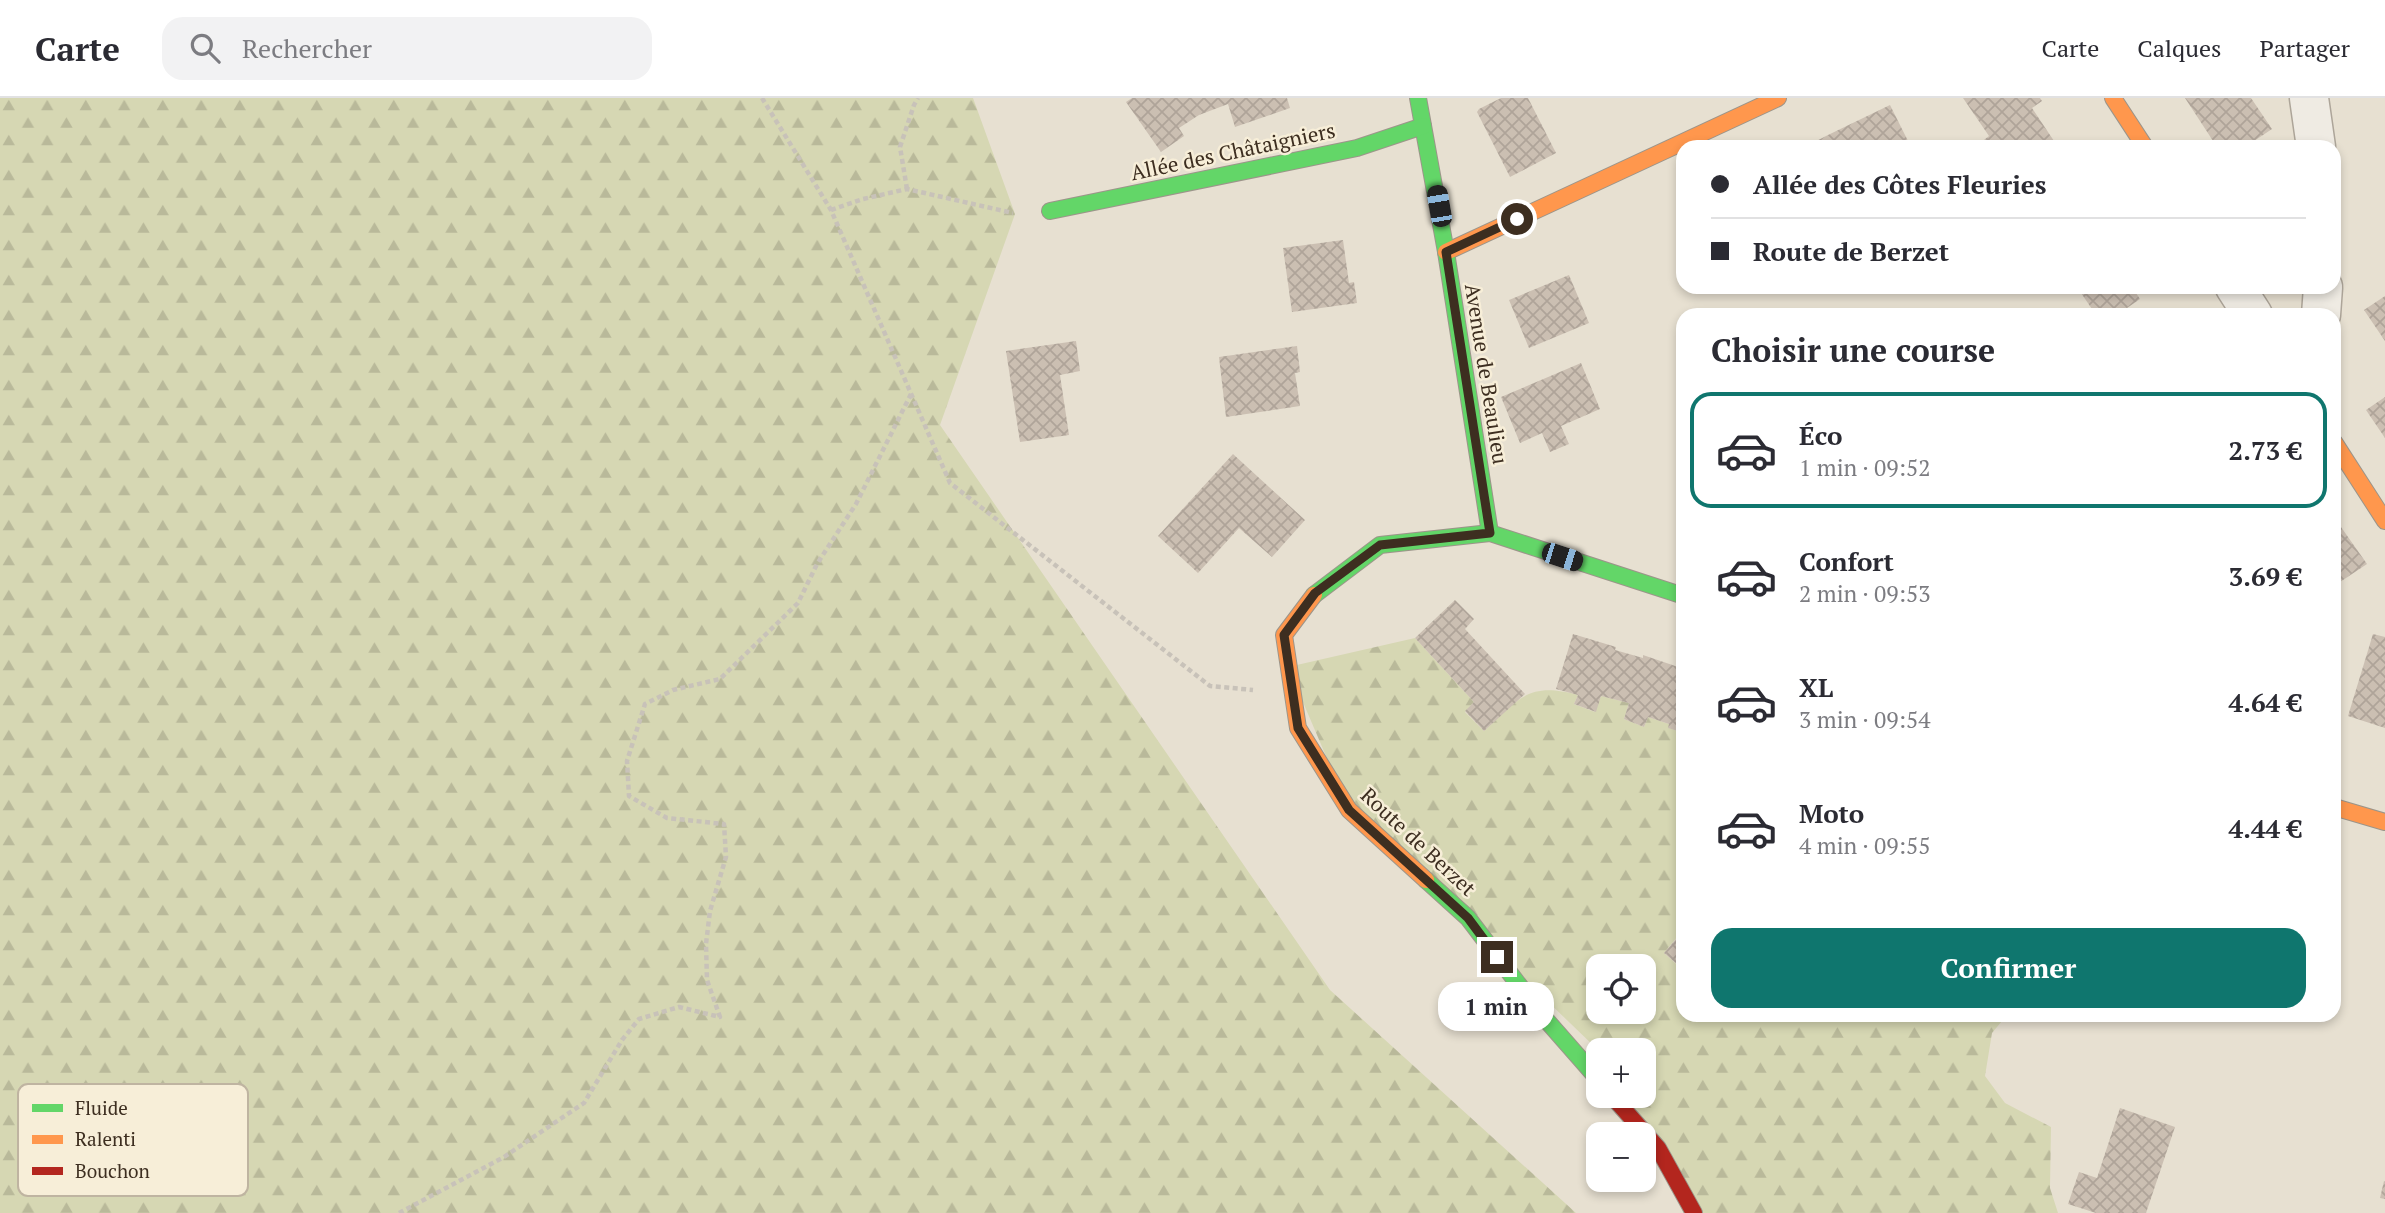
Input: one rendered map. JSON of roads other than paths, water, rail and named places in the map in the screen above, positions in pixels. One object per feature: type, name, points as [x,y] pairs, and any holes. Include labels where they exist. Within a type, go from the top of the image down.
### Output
[{"type":"street","name":"Avenue de Beaulieu","points":[[1418,98],[1446,252],[1490,533]]},
{"type":"street","points":[[1687,140],[1778,98]]},
{"type":"street","points":[[2113,98],[2140,140]]},
{"type":"street","points":[[2309,98],[2315,140]]},
{"type":"street","name":"Allée des Châtaigniers","points":[[1050,211],[1357,148],[1423,126]]},
{"type":"street","points":[[1446,252],[1676,145]]},
{"type":"street","points":[[2341,453],[2385,521]]},
{"type":"street","points":[[1490,533],[1676,593]]},
{"type":"street","name":"Route de Berzet","points":[[1490,533],[1380,545],[1315,593],[1284,635],[1298,728],[1349,810],[1468,918],[1541,1014],[1586,1065]]},
{"type":"street","points":[[2341,809],[2385,822]]},
{"type":"street","points":[[1623,1108],[1658,1148],[1694,1213]]}]
